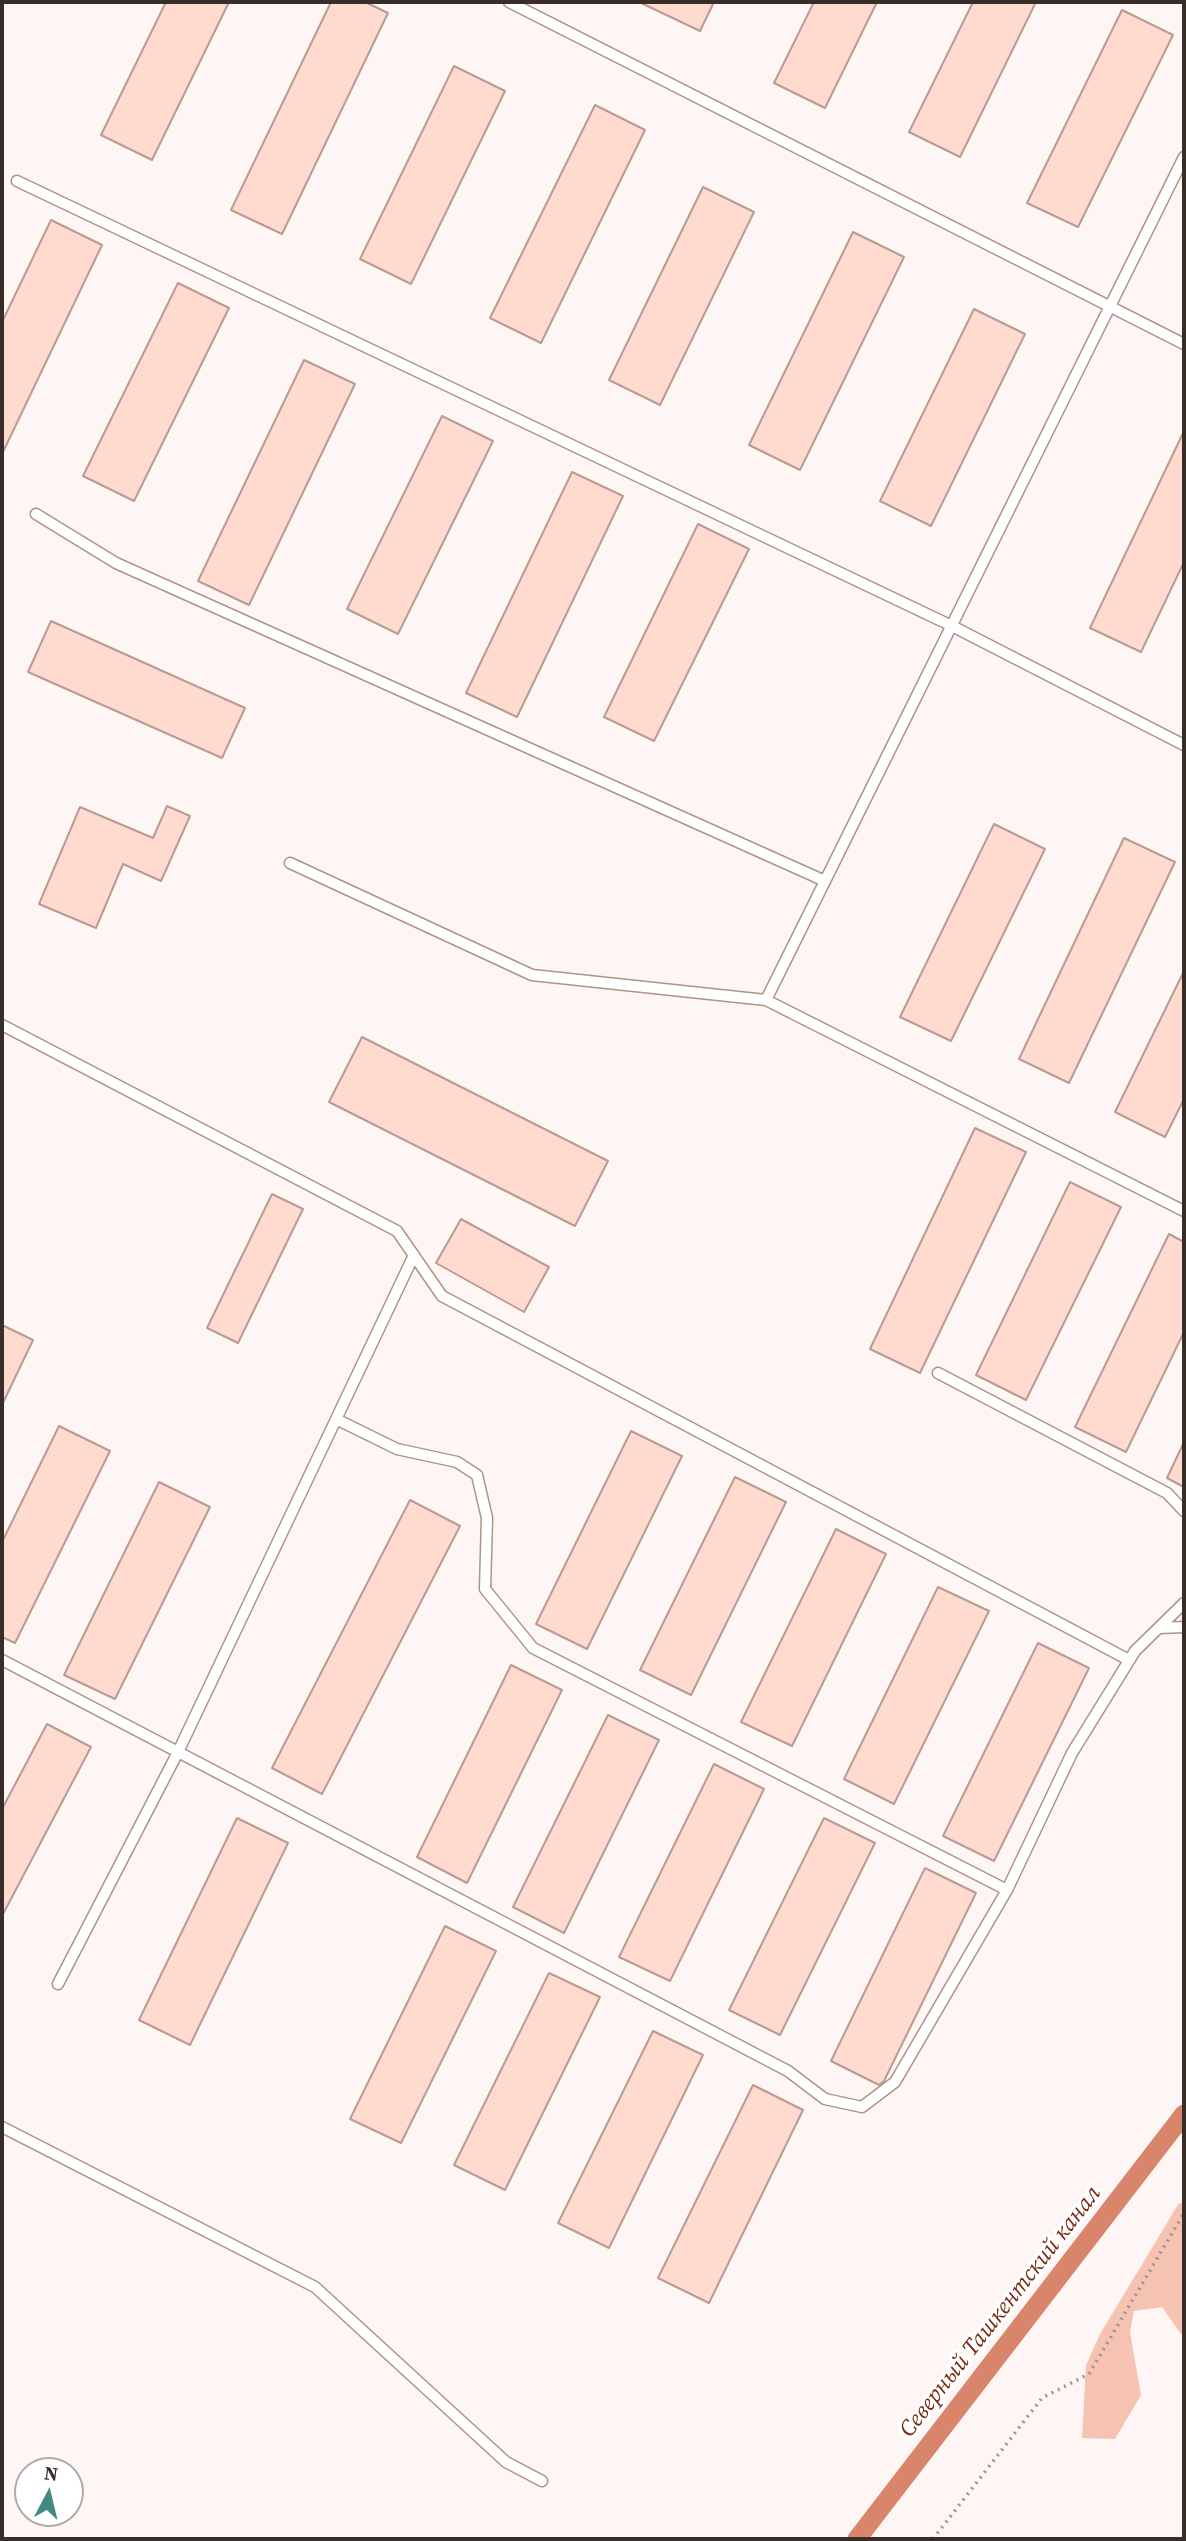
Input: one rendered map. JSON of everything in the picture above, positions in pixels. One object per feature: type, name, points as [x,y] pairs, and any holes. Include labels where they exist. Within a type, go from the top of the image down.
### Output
[{"type":"lane","points":[[509,2],[1184,344]]},
{"type":"lane","points":[[766,1000],[1184,157]]},
{"type":"lane","points":[[17,181],[952,626],[1184,745]]},
{"type":"lane","points":[[36,514],[116,563],[825,881]]},
{"type":"lane","points":[[290,863],[533,975],[766,1000],[1184,1211]]},
{"type":"lane","points":[[2,1025],[397,1231],[442,1296],[1129,1660]]},
{"type":"lane","points":[[58,1984],[178,1752],[414,1255]]},
{"type":"lane","points":[[938,1373],[1167,1493],[1184,1511]]},
{"type":"lane","points":[[336,1419],[397,1449],[457,1462],[477,1475],[487,1518],[485,1589],[533,1648],[1007,1890]]},
{"type":"lane","points":[[2,1660],[788,2071],[825,2099],[862,2106],[895,2082],[1007,1890],[1072,1753],[1129,1660],[1184,1603]]},
{"type":"lane","points":[[1159,1628],[1184,1626]]},
{"type":"lane","points":[[2,2127],[315,2287],[506,2462],[542,2481]]},
{"type":"path","points":[[933,2539],[1042,2398],[1089,2374],[1184,2213]]},
{"type":"shaded area","points":[[1179,2203],[1184,2204],[1184,2334],[1181,2334],[1162,2307],[1134,2311],[1130,2332],[1141,2395],[1115,2439],[1082,2438],[1086,2365],[1100,2334]]},
{"type":"building","points":[[166,2],[229,2],[152,160],[101,135]]},
{"type":"building","points":[[331,2],[365,2],[388,13],[282,234],[231,210]]},
{"type":"building","points":[[639,2],[714,2],[700,31]]},
{"type":"building","points":[[814,2],[877,2],[825,108],[774,83]]},
{"type":"building","points":[[973,2],[1036,2],[960,157],[909,132]]},
{"type":"building","points":[[1122,10],[1173,35],[1078,227],[1027,203]]},
{"type":"building","points":[[454,66],[505,91],[411,284],[360,259]]},
{"type":"building","points":[[595,105],[645,130],[541,343],[490,318]]},
{"type":"building","points":[[703,187],[754,212],[660,405],[609,380]]},
{"type":"building","points":[[51,220],[102,245],[2,454],[2,322]]},
{"type":"building","points":[[853,232],[904,257],[800,470],[749,445]]},
{"type":"building","points":[[178,283],[229,308],[134,501],[83,476]]},
{"type":"building","points":[[974,309],[1025,334],[931,526],[880,501]]},
{"type":"building","points":[[304,360],[355,384],[249,605],[198,581]]},
{"type":"building","points":[[442,416],[493,441],[398,634],[347,609]]},
{"type":"building","points":[[1184,431],[1184,562],[1141,652],[1090,628]]},
{"type":"building","points":[[572,472],[623,496],[517,717],[466,693]]},
{"type":"building","points":[[698,524],[749,549],[654,741],[604,717]]},
{"type":"building","points":[[51,621],[245,708],[222,758],[28,672]]},
{"type":"building","points":[[167,806],[190,816],[161,881],[123,864],[96,928],[39,904],[80,807],[153,838]]},
{"type":"building","points":[[994,824],[1045,849],[951,1041],[900,1017]]},
{"type":"building","points":[[1124,838],[1175,862],[1069,1083],[1019,1059]]},
{"type":"building","points":[[1184,971],[1184,1099],[1165,1137],[1115,1112]]},
{"type":"building","points":[[362,1037],[608,1161],[575,1226],[329,1102]]},
{"type":"building","points":[[975,1128],[1026,1152],[920,1373],[870,1349]]},
{"type":"building","points":[[1070,1182],[1121,1207],[1026,1400],[976,1375]]},
{"type":"building","points":[[272,1194],[303,1209],[238,1343],[207,1328]]},
{"type":"building","points":[[461,1219],[549,1267],[524,1312],[436,1263]]},
{"type":"building","points":[[1169,1234],[1184,1242],[1184,1332],[1126,1452],[1075,1427]]},
{"type":"building","points":[[2,1325],[33,1340],[2,1405]]},
{"type":"building","points":[[59,1426],[110,1451],[15,1643],[2,1637],[2,1542]]},
{"type":"building","points":[[631,1431],[682,1456],[587,1649],[536,1624]]},
{"type":"building","points":[[1184,1442],[1184,1487],[1167,1478]]},
{"type":"building","points":[[735,1477],[786,1502],[691,1695],[640,1670]]},
{"type":"building","points":[[159,1482],[210,1507],[115,1699],[64,1675]]},
{"type":"building","points":[[410,1500],[460,1526],[322,1794],[272,1768]]},
{"type":"building","points":[[836,1529],[886,1554],[792,1746],[741,1722]]},
{"type":"building","points":[[938,1587],[989,1611],[894,1804],[844,1779]]},
{"type":"building","points":[[1038,1643],[1089,1668],[994,1861],[943,1836]]},
{"type":"building","points":[[511,1665],[562,1690],[467,1883],[417,1857]]},
{"type":"building","points":[[608,1715],[659,1740],[564,1933],[513,1907]]},
{"type":"building","points":[[47,1724],[91,1747],[2,1916],[2,1809]]},
{"type":"building","points":[[714,1764],[764,1789],[670,1981],[619,1957]]},
{"type":"building","points":[[237,1818],[288,1843],[190,2045],[139,2020]]},
{"type":"building","points":[[824,1818],[875,1843],[780,2035],[729,2010]]},
{"type":"building","points":[[925,1868],[976,1893],[884,2081],[879,2085],[831,2061]]},
{"type":"building","points":[[445,1926],[496,1951],[401,2143],[350,2119]]},
{"type":"building","points":[[549,1973],[600,1997],[505,2190],[454,2165]]},
{"type":"building","points":[[653,2031],[703,2055],[609,2248],[558,2223]]},
{"type":"building","points":[[753,2085],[803,2110],[709,2303],[658,2278]]},
{"type":"waterway","name":"Северный Ташкентский канал","points":[[857,2539],[1184,2114]]}]
